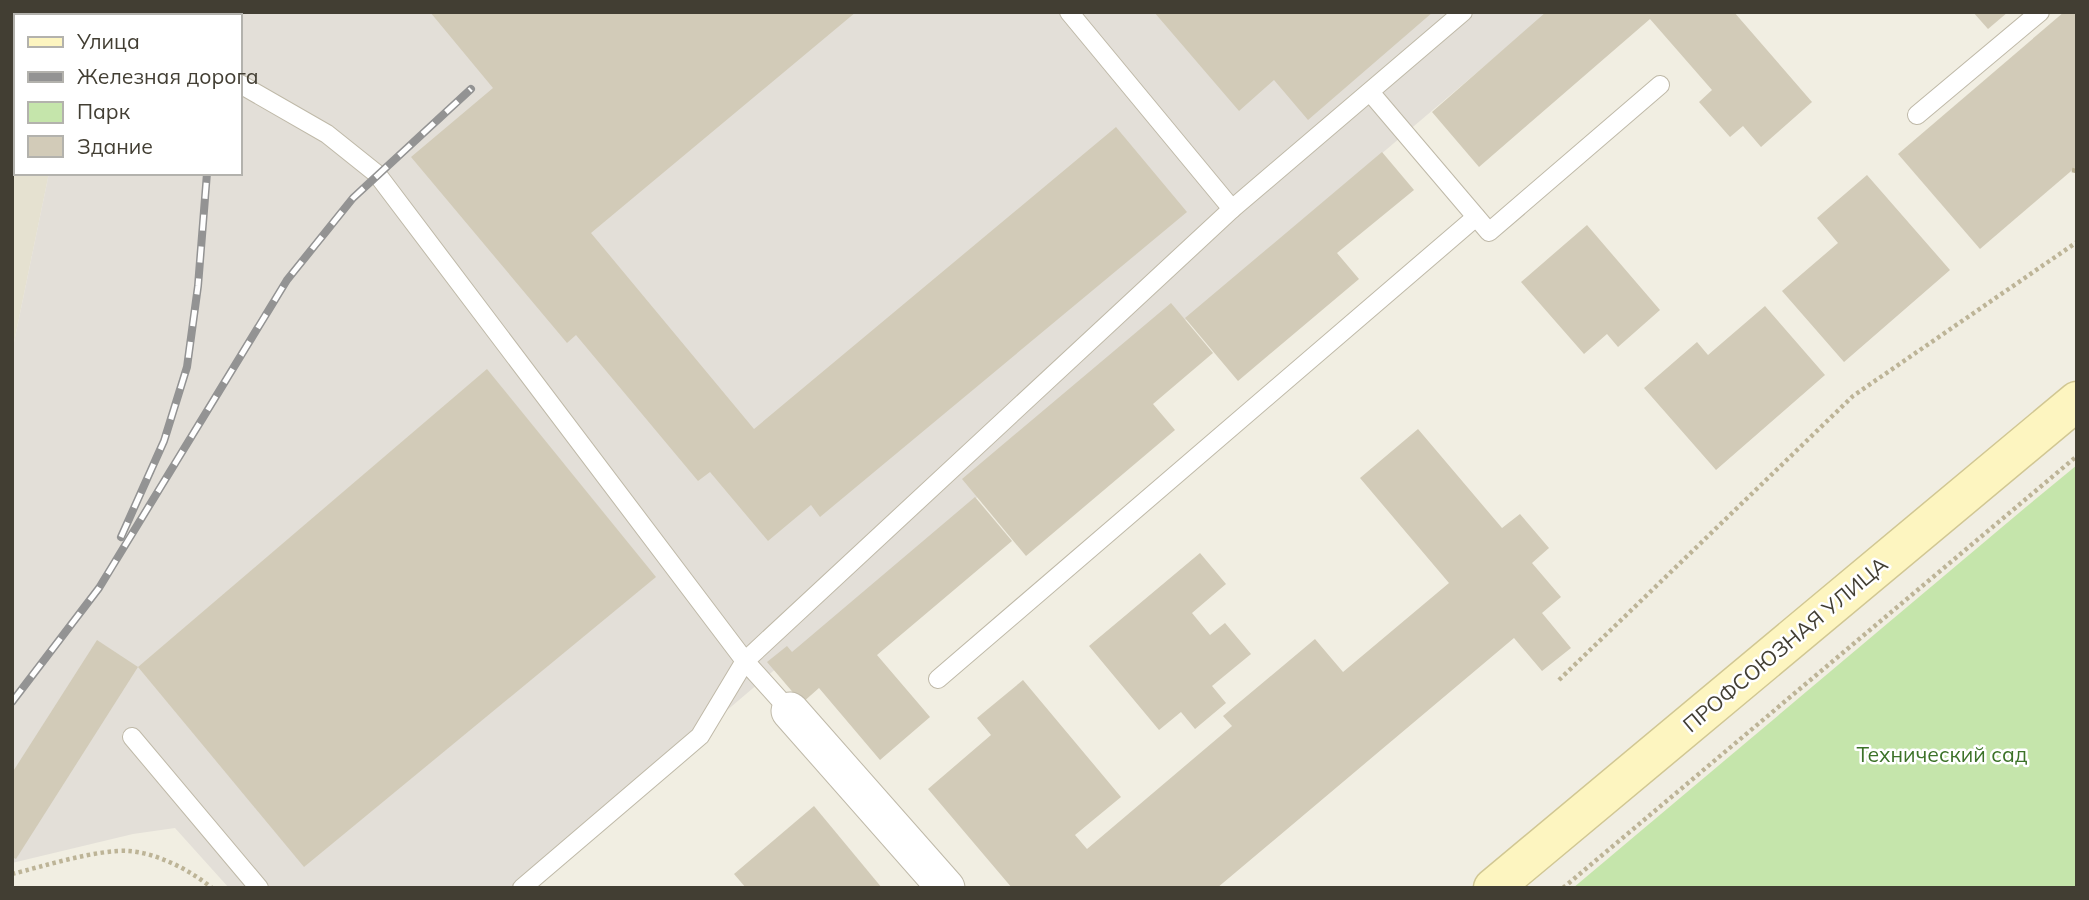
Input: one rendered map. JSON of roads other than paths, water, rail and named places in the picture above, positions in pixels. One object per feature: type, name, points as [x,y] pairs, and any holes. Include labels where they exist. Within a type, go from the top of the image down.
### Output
[{"type":"main road","name":"ПРОФСОЮЗНАЯ УЛИЦА","points":[[1493,888],[2077,401]]},
{"type":"street","points":[[790,711],[946,888]]},
{"type":"lane","points":[[1069,12],[1232,209]]},
{"type":"lane","points":[[522,888],[700,736],[745,661],[1232,209],[1463,12]]},
{"type":"lane","points":[[1917,115],[2040,12]]},
{"type":"lane","points":[[242,85],[327,134],[377,174],[745,661],[790,711]]},
{"type":"lane","points":[[1370,92],[1489,232],[1660,85]]},
{"type":"lane","points":[[938,679],[1476,218]]},
{"type":"lane","points":[[132,737],[258,888]]},
{"type":"railway","points":[[12,702],[99,588],[287,280],[353,198],[471,89]]},
{"type":"railway","points":[[121,537],[164,441],[187,367],[198,286],[207,175]]},
{"type":"park label","name":"Технический сад","points":[[1942,754]]}]
